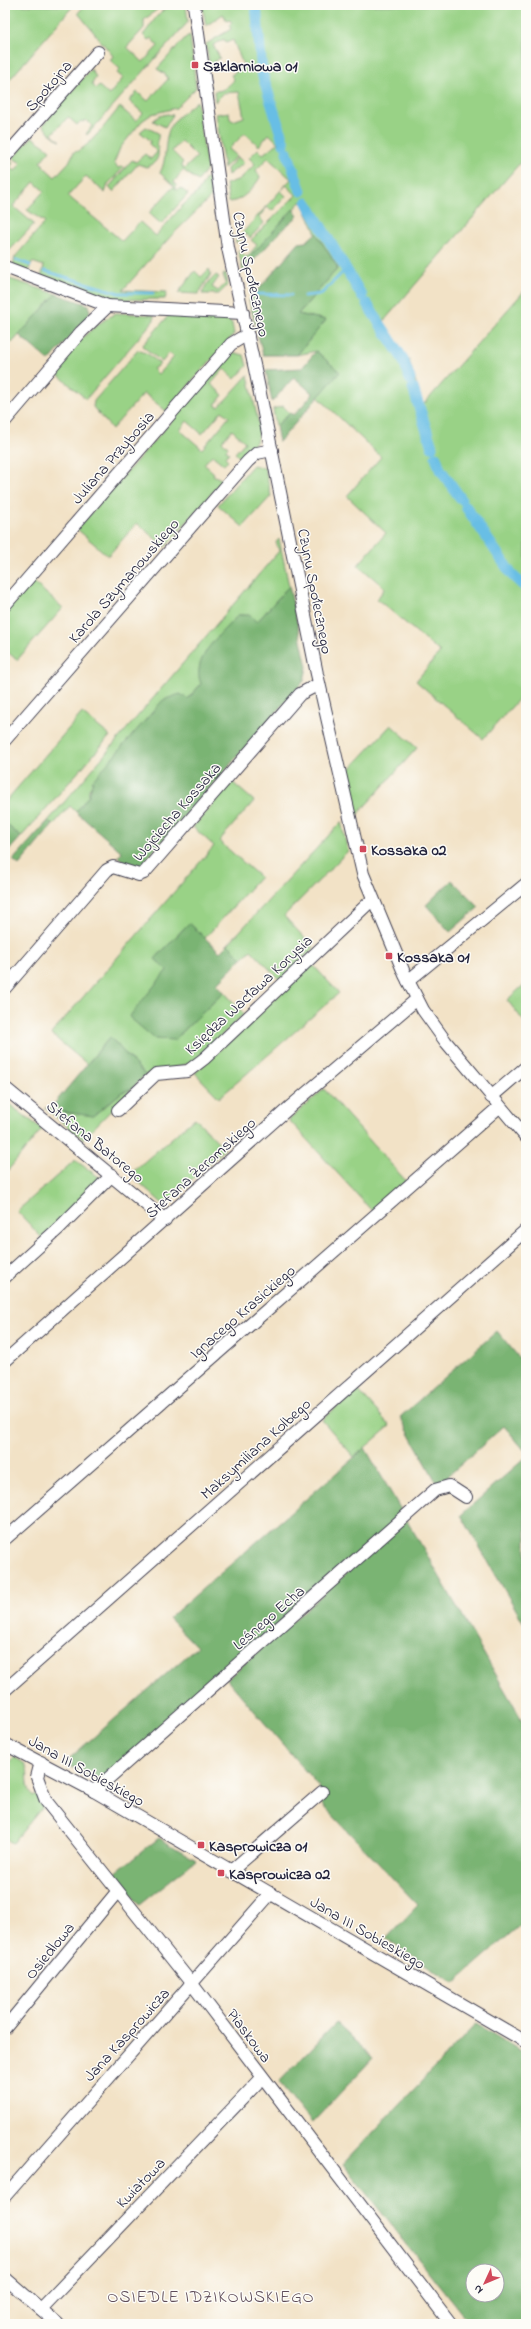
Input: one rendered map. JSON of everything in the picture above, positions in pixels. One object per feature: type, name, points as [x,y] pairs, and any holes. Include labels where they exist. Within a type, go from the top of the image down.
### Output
[{"type":"street","name":"Czynu Społecznego","points":[[194,5],[228,248],[272,450],[319,684],[361,867],[373,899],[417,999],[446,1042],[499,1107],[526,1137]]},
{"type":"street","name":"Spokojna","points":[[5,157],[98,52]]},
{"type":"street","points":[[5,266],[108,306],[243,313]]},
{"type":"street","points":[[5,421],[82,332],[108,306]]},
{"type":"street","name":"Juliana Przybosia","points":[[5,605],[9,591],[231,344],[248,336]]},
{"type":"street","name":"Karola Szymanowskiego","points":[[5,740],[248,461],[257,454],[272,450]]},
{"type":"street","name":"Wojciecha Kossaka","points":[[5,988],[107,870],[113,867],[139,875],[144,873],[300,694],[319,684]]},
{"type":"street","points":[[408,981],[526,884]]},
{"type":"street","name":"Księdza Wacława Korysia","points":[[118,1110],[156,1074],[188,1071],[205,1058],[373,899]]},
{"type":"street","name":"Stefana Żeromskiego","points":[[5,1360],[165,1220],[291,1106],[417,999]]},
{"type":"street","points":[[491,1097],[526,1067]]},
{"type":"street","name":"Stefana Batorego","points":[[5,1088],[165,1220]]},
{"type":"street","name":"Ignacego Krasickiego","points":[[5,1539],[499,1107]]},
{"type":"street","points":[[5,1277],[112,1175]]},
{"type":"street","name":"Maksymiliana Kolbego","points":[[5,1690],[526,1230]]},
{"type":"street","name":"Leśnego Echa","points":[[94,1791],[435,1490],[449,1486],[466,1497]]},
{"type":"street","name":"Jana III Sobieskiego","points":[[5,1744],[94,1791],[526,2042]]},
{"type":"street","name":"Piaskowa","points":[[41,1762],[37,1777],[46,1801],[117,1892],[192,1984],[262,2078],[451,2324]]},
{"type":"street","points":[[231,1871],[322,1792]]},
{"type":"street","name":"Osiedlowa","points":[[5,2028],[117,1892]]},
{"type":"street","name":"Jana Kasprowicza","points":[[5,2196],[271,1893]]},
{"type":"street","name":"Kwiatowa","points":[[41,2309],[262,2078]]},
{"type":"street","points":[[5,2278],[58,2324]]},
{"type":"green space","points":[[10,5],[73,6],[5,85],[5,11]]},
{"type":"green space","points":[[85,5],[163,5],[144,20],[144,28],[127,47],[143,62],[158,46],[151,38],[148,40],[143,35],[164,9],[186,5],[188,22],[87,135],[86,134],[92,126],[86,120],[83,122],[81,121],[77,125],[68,117],[52,134],[60,141],[48,132],[43,125],[91,69],[96,77],[92,84],[96,89],[99,86],[109,95],[123,78],[117,73],[120,69],[110,60],[113,56],[78,13]]},
{"type":"green space","points":[[202,5],[526,5],[526,156],[383,322],[409,360],[423,405],[526,289],[526,691],[483,739],[416,681],[440,652],[377,599],[385,588],[358,565],[386,533],[347,496],[381,457],[318,397],[339,372],[316,351],[297,355],[326,320],[298,314],[338,268],[316,233],[301,201],[242,266],[238,250],[247,257],[257,245],[251,240],[296,195],[286,185],[281,191],[286,196],[272,211],[267,207],[259,217],[264,223],[250,238],[246,234],[236,243],[236,240],[291,179],[268,158],[256,170],[260,177],[255,185],[243,197],[229,202],[226,184],[240,179],[255,164],[249,158],[258,149],[263,154],[278,143],[269,134],[259,146],[245,133],[229,149],[237,156],[224,168],[216,114],[229,112],[230,119],[233,121],[244,117],[239,92],[224,93],[215,102],[214,91],[223,90],[234,80],[231,75],[244,67],[233,40],[226,43],[224,39],[213,45],[220,58],[214,62],[215,66],[210,68],[206,44],[231,29],[229,25],[232,23],[230,20],[227,21],[223,14],[206,26]]},
{"type":"green space","points":[[190,35],[196,88],[176,108],[152,114],[142,121],[120,148],[114,163],[118,168],[124,167],[108,184],[105,193],[86,176],[68,196],[122,241],[140,222],[156,236],[182,206],[198,192],[206,178],[209,178],[211,197],[171,236],[123,290],[167,292],[165,299],[108,300],[41,277],[44,266],[32,262],[28,272],[13,265],[15,257],[45,222],[27,210],[44,191],[34,182],[13,206],[34,224],[10,250],[5,252],[5,167],[10,161],[13,163],[10,167],[15,171],[21,163],[13,158],[32,137],[50,150],[40,162],[55,177],[69,162],[74,152],[92,140],[120,107],[136,121],[143,113],[129,101],[137,92],[148,101],[168,79],[165,74],[157,69],[186,37]]},
{"type":"green space","points":[[197,101],[207,169],[198,181],[183,170],[174,182],[177,185],[174,188],[178,190],[180,188],[188,194],[161,224],[149,213],[174,186],[160,173],[165,158],[168,133],[172,124]],"holes":[[[181,141],[197,157],[184,169],[181,165],[183,162],[172,151]]]},
{"type":"green space","points":[[167,114],[173,115],[165,127],[153,121],[159,116]]},
{"type":"green space","points":[[146,127],[158,133],[158,158],[154,163],[146,167],[138,164],[113,192],[109,187],[132,160],[136,162],[145,154],[151,159],[157,152],[149,144],[151,141],[140,132]]},
{"type":"green space","points":[[238,157],[244,163],[228,175],[227,169]]},
{"type":"green space","points":[[293,209],[298,216],[284,228],[243,272],[242,266]]},
{"type":"green space","points":[[316,233],[338,268],[298,314],[326,320],[297,355],[263,355],[249,300],[299,243],[306,242]]},
{"type":"green space","points":[[209,269],[211,274],[198,294],[178,293],[195,271],[201,277]]},
{"type":"green space","points":[[226,273],[228,285],[219,294],[202,294],[206,285],[216,275],[219,277],[212,287],[218,291],[226,283],[223,275]]},
{"type":"green space","points":[[10,279],[56,294],[12,343],[5,337],[5,281]]},
{"type":"green space","points":[[56,294],[89,305],[90,314],[49,361],[19,335]]},
{"type":"green space","points":[[116,313],[154,315],[154,320],[86,399],[56,373],[74,347],[89,332]]},
{"type":"green space","points":[[169,315],[210,315],[220,319],[223,316],[232,323],[234,334],[166,411],[144,393],[112,429],[93,407],[94,401],[138,350],[148,354],[160,364],[153,369],[158,374],[174,357],[169,353],[162,362],[142,346]]},
{"type":"green space","points":[[316,351],[340,372],[279,442],[276,426],[290,413],[294,415],[313,394],[294,377],[272,402],[266,370],[302,368]]},
{"type":"green space","points":[[232,352],[244,355],[247,366],[235,379],[224,369],[211,384],[223,395],[215,405],[219,407],[248,375],[260,430],[256,442],[241,459],[235,453],[245,442],[232,430],[222,441],[228,447],[226,450],[229,453],[225,457],[228,460],[224,465],[212,455],[204,464],[214,473],[213,475],[223,480],[165,547],[137,523],[108,556],[77,529]],"holes":[[[222,411],[229,417],[202,449],[180,430],[187,421],[202,434]]]},
{"type":"green space","points":[[283,406],[290,413],[276,426],[273,409]]},
{"type":"green space","points":[[253,465],[265,468],[271,496],[243,527],[218,505]]},
{"type":"green space","points":[[279,539],[289,586],[257,622],[244,615],[238,615],[217,638],[201,684],[188,699],[180,694],[89,789],[89,795],[76,812],[70,806],[53,825],[48,821],[279,551],[276,542]]},
{"type":"green space","points":[[32,581],[63,608],[17,660],[5,650],[5,613]]},
{"type":"green space","points":[[289,586],[307,667],[304,681],[136,871],[118,857],[122,852],[76,812],[89,795],[93,780],[163,700],[180,694],[188,699],[201,684],[199,674],[200,665],[209,646],[238,615],[249,615],[257,622]]},
{"type":"green space","points":[[82,713],[110,736],[21,837],[5,823],[5,802]]},
{"type":"green space","points":[[391,725],[417,748],[357,815],[346,773]]},
{"type":"green space","points":[[232,782],[254,801],[219,841],[260,877],[205,938],[189,923],[155,959],[167,970],[174,1040],[224,992],[244,1014],[194,1062],[145,1075],[110,1037],[87,1064],[51,1034],[214,846],[193,827]]},
{"type":"green space","points":[[48,821],[53,825],[19,865],[13,860]]},
{"type":"green space","points":[[341,822],[348,851],[284,916],[314,948],[280,980],[251,950],[242,958],[228,944]]},
{"type":"green space","points":[[5,823],[21,837],[5,855]]},
{"type":"green space","points":[[452,880],[479,907],[450,932],[426,905]]},
{"type":"green space","points":[[189,923],[220,952],[228,944],[242,958],[217,984],[224,992],[174,1040],[155,1039],[129,1017],[167,970],[155,959]]},
{"type":"green space","points":[[312,964],[339,993],[219,1098],[195,1073]]},
{"type":"green space","points":[[526,983],[526,1024],[507,1000]]},
{"type":"green space","points":[[110,1037],[145,1075],[132,1089],[122,1092],[93,1116],[64,1112],[54,1104]]},
{"type":"green space","points":[[132,1089],[83,1139],[45,1108],[51,1108],[54,1104],[64,1112],[71,1114],[102,1109],[122,1092]]},
{"type":"green space","points":[[324,1089],[406,1181],[372,1211],[289,1120]]},
{"type":"green space","points":[[5,1101],[42,1129],[5,1174]]},
{"type":"green space","points":[[195,1118],[225,1149],[164,1205],[130,1174]]},
{"type":"green space","points":[[75,1160],[103,1180],[42,1238],[17,1211]]},
{"type":"green space","points":[[497,1331],[526,1366],[526,1452],[504,1426],[438,1485],[400,1417]]},
{"type":"green space","points":[[357,1389],[390,1426],[354,1457],[322,1420]]},
{"type":"green space","points":[[365,1448],[404,1515],[101,1782],[82,1771],[63,1764],[197,1647],[169,1618]]},
{"type":"green space","points":[[526,1457],[526,1627],[461,1515]]},
{"type":"green space","points":[[407,1520],[526,1727],[526,1920],[454,1983],[386,1939],[418,1905],[320,1802],[319,1787],[227,1679]]},
{"type":"green space","points":[[14,1757],[25,1766],[27,1770],[29,1789],[33,1797],[37,1795],[44,1805],[13,1843],[5,1839],[5,1763],[7,1765]]},
{"type":"green space","points":[[159,1838],[196,1860],[139,1905],[115,1873]]},
{"type":"green space","points":[[336,2023],[373,2058],[312,2123],[279,2082]]},
{"type":"green space","points":[[476,2024],[526,2054],[526,2324],[470,2324],[343,2164]]},
{"type":"waterway","points":[[256,5],[262,73],[284,144]]},
{"type":"waterway","points":[[287,152],[301,191]]},
{"type":"waterway","points":[[307,203],[362,296]]},
{"type":"waterway","points":[[16,260],[30,265]]},
{"type":"waterway","points":[[304,296],[321,294],[346,269]]},
{"type":"waterway","points":[[45,271],[119,293],[153,293]]},
{"type":"waterway","points":[[255,294],[291,295]]},
{"type":"waterway","points":[[367,304],[403,359],[410,379]]},
{"type":"waterway","points":[[413,388],[432,447]]},
{"type":"waterway","points":[[436,457],[440,469],[461,499]]},
{"type":"waterway","points":[[466,507],[512,575],[526,588]]},
{"type":"place","name":"Szklarniowa 01","points":[[195,65]]},
{"type":"place","name":"Kossaka 02","points":[[363,849]]},
{"type":"place","name":"Kossaka 01","points":[[389,956]]},
{"type":"place","name":"Kasprowicza 01","points":[[201,1845]]},
{"type":"place","name":"Kasprowicza 02","points":[[221,1873]]},
{"type":"district","name":"OSIEDLE IDZIKOWSKIEGO","points":[[211,2296]]}]
